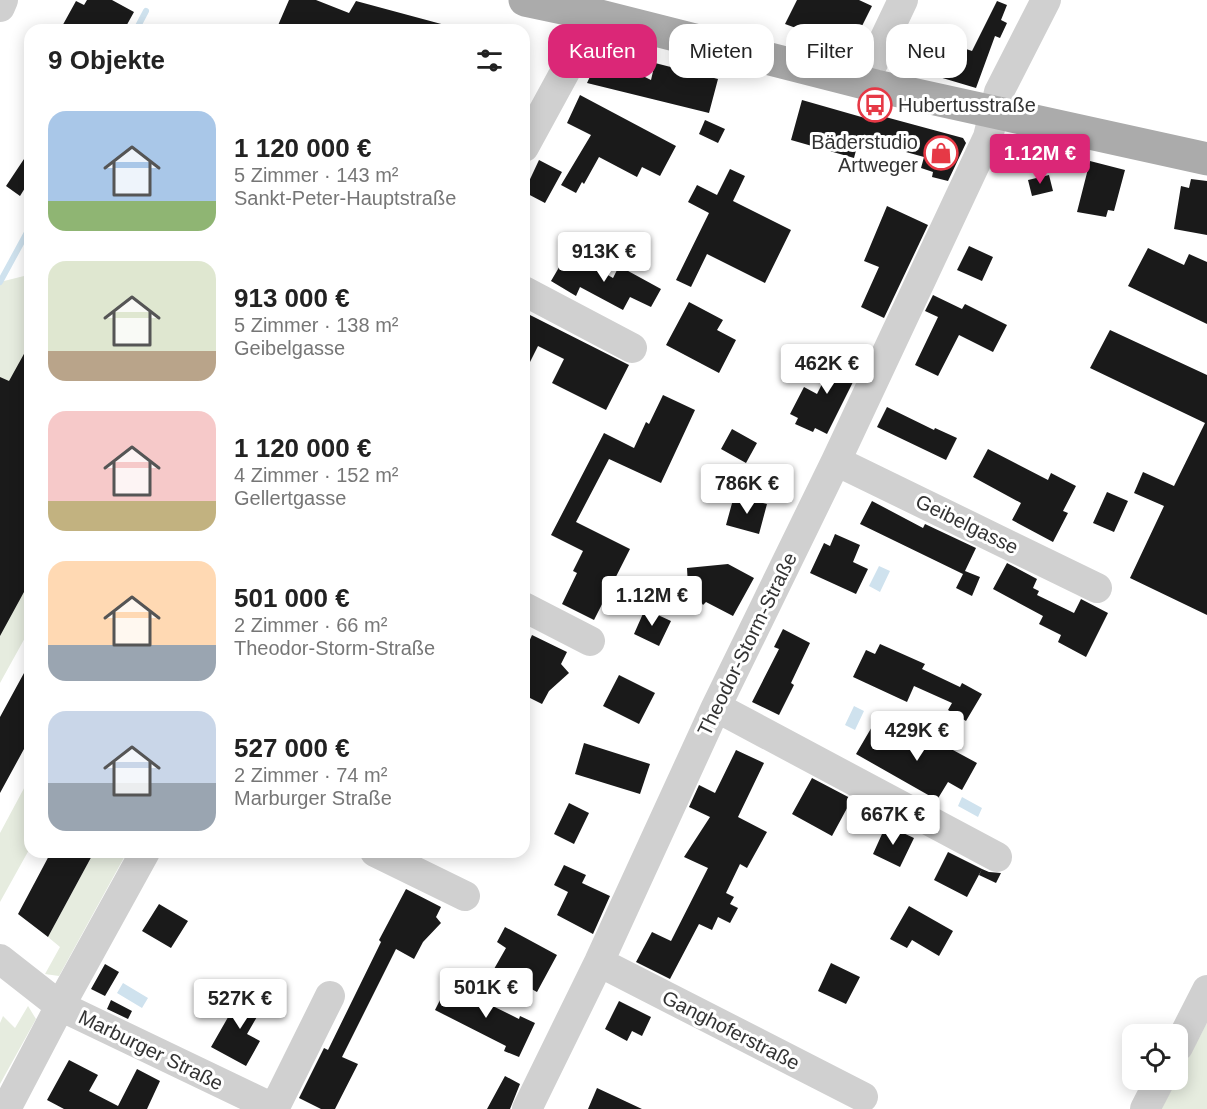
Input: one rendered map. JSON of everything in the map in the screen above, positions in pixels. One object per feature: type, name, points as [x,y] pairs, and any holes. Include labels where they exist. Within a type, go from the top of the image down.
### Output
[{"type":"main road","points":[[525,0],[596,15],[864,82],[1207,159]]},
{"type":"street","points":[[0,7],[3,0]]},
{"type":"street","points":[[864,82],[903,0]]},
{"type":"street","name":"Theodor-Storm-Straße","points":[[527,1109],[600,962],[716,708],[836,461],[988,137],[999,92],[1046,0]]},
{"type":"street","points":[[530,136],[596,15]]},
{"type":"street","points":[[530,294],[632,348]]},
{"type":"street","name":"Geibelgasse","points":[[836,461],[1097,588]]},
{"type":"street","points":[[530,610],[590,641]]},
{"type":"street","points":[[716,708],[997,857]]},
{"type":"street","points":[[6,1109],[142,858]]},
{"type":"street","points":[[387,858],[465,896]]},
{"type":"street","points":[[0,959],[60,1006]]},
{"type":"street","name":"Ganghoferstraße","points":[[600,962],[863,1097]]},
{"type":"street","points":[[1188,1027],[1207,990]]},
{"type":"street","name":"Marburger Straße","points":[[60,1006],[274,1109],[330,996]]},
{"type":"street","points":[[1145,1109],[1155,1090]]},
{"type":"shaded area","points":[[24,276],[24,640],[0,683],[0,282]]},
{"type":"shaded area","points":[[24,788],[24,858],[0,902],[0,833]]},
{"type":"shaded area","points":[[91,858],[124,858],[59,976],[45,974],[60,947],[48,937]]},
{"type":"shaded area","points":[[28,1006],[36,1019],[0,1084],[0,1023],[3,1016],[15,1028]]},
{"type":"shaded area","points":[[1207,1023],[1207,1109],[1161,1109],[1171,1090],[1188,1090],[1188,1059]]},
{"type":"water","points":[[879,566],[890,571],[880,592],[869,586]]},
{"type":"water","points":[[854,706],[864,711],[855,730],[845,725]]},
{"type":"water","points":[[962,797],[982,808],[978,817],[958,806]]},
{"type":"water","points":[[123,983],[148,998],[142,1008],[117,993]]},
{"type":"building","points":[[87,0],[112,0],[134,12],[127,24],[63,24],[76,1],[84,5]]},
{"type":"building","points":[[289,0],[316,0],[349,13],[356,1],[441,24],[279,24]]},
{"type":"building","points":[[797,0],[859,0],[872,6],[863,24],[785,24]]},
{"type":"building","points":[[997,1],[1007,5],[1001,20],[1007,23],[1000,38],[995,36],[976,88],[942,78],[967,78],[967,49],[972,51]]},
{"type":"building","points":[[657,64],[669,67],[669,78],[718,79],[709,113],[587,83],[589,78],[647,78],[651,80],[657,78]]},
{"type":"building","points":[[580,95],[676,146],[660,176],[642,167],[637,177],[599,157],[584,184],[582,182],[576,193],[561,185],[591,135],[567,123]]},
{"type":"building","points":[[802,100],[865,118],[867,112],[963,138],[966,143],[948,181],[932,177],[933,172],[921,168],[924,157],[859,139],[854,158],[791,140]]},
{"type":"building","points":[[705,120],[725,129],[718,143],[699,134]]},
{"type":"building","points":[[24,159],[24,190],[20,196],[6,186]]},
{"type":"building","points":[[539,160],[562,172],[545,203],[530,195],[530,179]]},
{"type":"building","points":[[1090,161],[1125,170],[1114,211],[1108,210],[1106,217],[1077,212]]},
{"type":"building","points":[[730,169],[745,176],[733,201],[791,230],[765,283],[707,254],[691,287],[676,280],[709,213],[688,202],[697,185],[717,195]]},
{"type":"building","points":[[1049,175],[1053,191],[1032,196],[1028,180]]},
{"type":"building","points":[[1191,179],[1207,181],[1207,235],[1174,229],[1181,186],[1189,188]]},
{"type":"building","points":[[887,206],[928,225],[884,318],[861,307],[879,267],[864,261]]},
{"type":"building","points":[[969,246],[993,257],[982,281],[957,270]]},
{"type":"building","points":[[1148,248],[1184,265],[1189,254],[1207,262],[1207,324],[1128,286]]},
{"type":"building","points":[[568,252],[613,278],[619,266],[661,289],[651,307],[630,297],[623,310],[580,287],[576,296],[551,281]]},
{"type":"building","points":[[933,295],[962,309],[965,304],[1007,325],[993,352],[959,335],[938,376],[915,365],[938,317],[925,311]]},
{"type":"building","points":[[689,302],[723,320],[717,330],[736,340],[719,373],[666,345]]},
{"type":"building","points":[[530,315],[629,365],[606,410],[552,383],[564,359],[538,346],[530,362]]},
{"type":"building","points":[[1110,330],[1207,375],[1207,615],[1130,578],[1164,506],[1134,493],[1143,472],[1174,486],[1205,423],[1090,368]]},
{"type":"building","points":[[839,350],[863,362],[827,434],[815,428],[813,432],[795,424],[798,418],[790,414],[804,387],[817,394]]},
{"type":"building","points":[[24,354],[24,592],[0,636],[0,377],[9,381]]},
{"type":"building","points":[[663,395],[695,410],[661,483],[609,459],[576,522],[630,549],[594,620],[562,604],[577,573],[573,571],[583,551],[551,535],[604,433],[634,448],[646,422],[649,424]]},
{"type":"building","points":[[887,407],[934,430],[935,428],[957,438],[946,460],[877,427]]},
{"type":"building","points":[[732,429],[757,443],[746,463],[721,449]]},
{"type":"building","points":[[988,449],[1048,480],[1051,473],[1076,486],[1063,511],[1068,513],[1053,542],[1012,520],[1021,503],[973,477]]},
{"type":"building","points":[[1107,492],[1128,501],[1114,532],[1093,523]]},
{"type":"building","points":[[734,496],[767,504],[759,534],[726,525]]},
{"type":"building","points":[[872,501],[923,528],[925,524],[976,548],[965,571],[980,577],[972,596],[956,588],[963,574],[860,524]]},
{"type":"building","points":[[835,534],[860,545],[853,562],[868,569],[856,594],[810,573],[824,543],[830,546]]},
{"type":"building","points":[[1007,563],[1037,579],[1033,588],[1039,591],[1037,595],[1074,613],[1081,599],[1108,613],[1086,657],[1058,642],[1061,635],[1039,624],[1043,616],[993,589]]},
{"type":"building","points":[[728,564],[754,578],[733,616],[706,602],[703,605],[699,599],[695,600],[688,587],[687,568]]},
{"type":"building","points":[[645,609],[671,621],[659,646],[634,634]]},
{"type":"building","points":[[783,629],[810,643],[791,683],[794,685],[779,715],[752,702],[779,649],[774,647]]},
{"type":"building","points":[[532,635],[567,652],[561,664],[569,673],[549,691],[542,704],[530,698],[530,640]]},
{"type":"building","points":[[880,644],[925,664],[922,669],[960,687],[962,683],[982,694],[966,721],[948,710],[952,703],[914,686],[907,702],[853,677],[866,650],[875,654]]},
{"type":"building","points":[[24,673],[24,749],[0,793],[0,717]]},
{"type":"building","points":[[619,675],[655,693],[639,724],[603,706]]},
{"type":"building","points":[[873,725],[919,751],[927,736],[977,763],[962,790],[948,782],[937,800],[856,754]]},
{"type":"building","points":[[584,743],[650,764],[640,794],[575,774]]},
{"type":"building","points":[[736,750],[764,763],[738,817],[767,832],[747,868],[740,864],[726,893],[734,897],[730,904],[738,908],[730,923],[718,917],[712,930],[699,924],[670,979],[636,962],[652,932],[671,941],[708,868],[684,857],[710,817],[689,807],[699,785],[715,793]]},
{"type":"building","points":[[812,778],[852,799],[832,836],[792,814]]},
{"type":"building","points":[[569,803],[589,813],[574,844],[554,834]]},
{"type":"building","points":[[886,825],[914,838],[900,867],[873,854]]},
{"type":"building","points":[[948,852],[982,869],[967,897],[934,880]]},
{"type":"building","points":[[48,858],[91,858],[48,937],[18,914]]},
{"type":"building","points":[[564,865],[586,875],[582,883],[610,896],[593,934],[557,915],[568,892],[554,885]]},
{"type":"building","points":[[982,869],[1001,873],[996,883],[979,875]]},
{"type":"building","points":[[406,889],[441,907],[436,917],[441,923],[423,942],[414,959],[396,949],[342,1057],[358,1064],[335,1109],[321,1109],[299,1098],[324,1048],[328,1050],[381,942],[379,940]]},
{"type":"building","points":[[159,904],[188,921],[171,948],[142,931]]},
{"type":"building","points":[[909,906],[953,931],[939,956],[912,940],[907,948],[890,939]]},
{"type":"building","points":[[505,927],[557,955],[537,992],[494,969],[506,948],[497,942]]},
{"type":"building","points":[[831,963],[860,977],[846,1004],[818,991]]},
{"type":"building","points":[[105,964],[119,972],[105,996],[91,989]]},
{"type":"building","points":[[448,984],[519,1019],[520,1016],[535,1023],[519,1057],[504,1051],[506,1046],[435,1010]]},
{"type":"building","points":[[243,991],[265,1003],[247,1034],[260,1041],[246,1066],[211,1047]]},
{"type":"building","points":[[111,1000],[132,1011],[128,1019],[107,1009]]},
{"type":"building","points":[[619,1001],[651,1017],[642,1036],[632,1031],[627,1041],[605,1029]]},
{"type":"building","points":[[69,1060],[98,1075],[89,1091],[118,1106],[137,1069],[160,1081],[147,1109],[64,1109],[47,1100]]},
{"type":"building","points":[[505,1076],[520,1084],[510,1109],[487,1109]]},
{"type":"building","points":[[597,1088],[642,1109],[588,1109]]},
{"type":"waterway","points":[[139,24],[146,11]]},
{"type":"waterway","points":[[0,282],[24,238]]},
{"type":"place","name":"Hubertusstraße","points":[[875,105]]},
{"type":"place","name":"Bäderstudio Artweger","points":[[941,153]]}]
